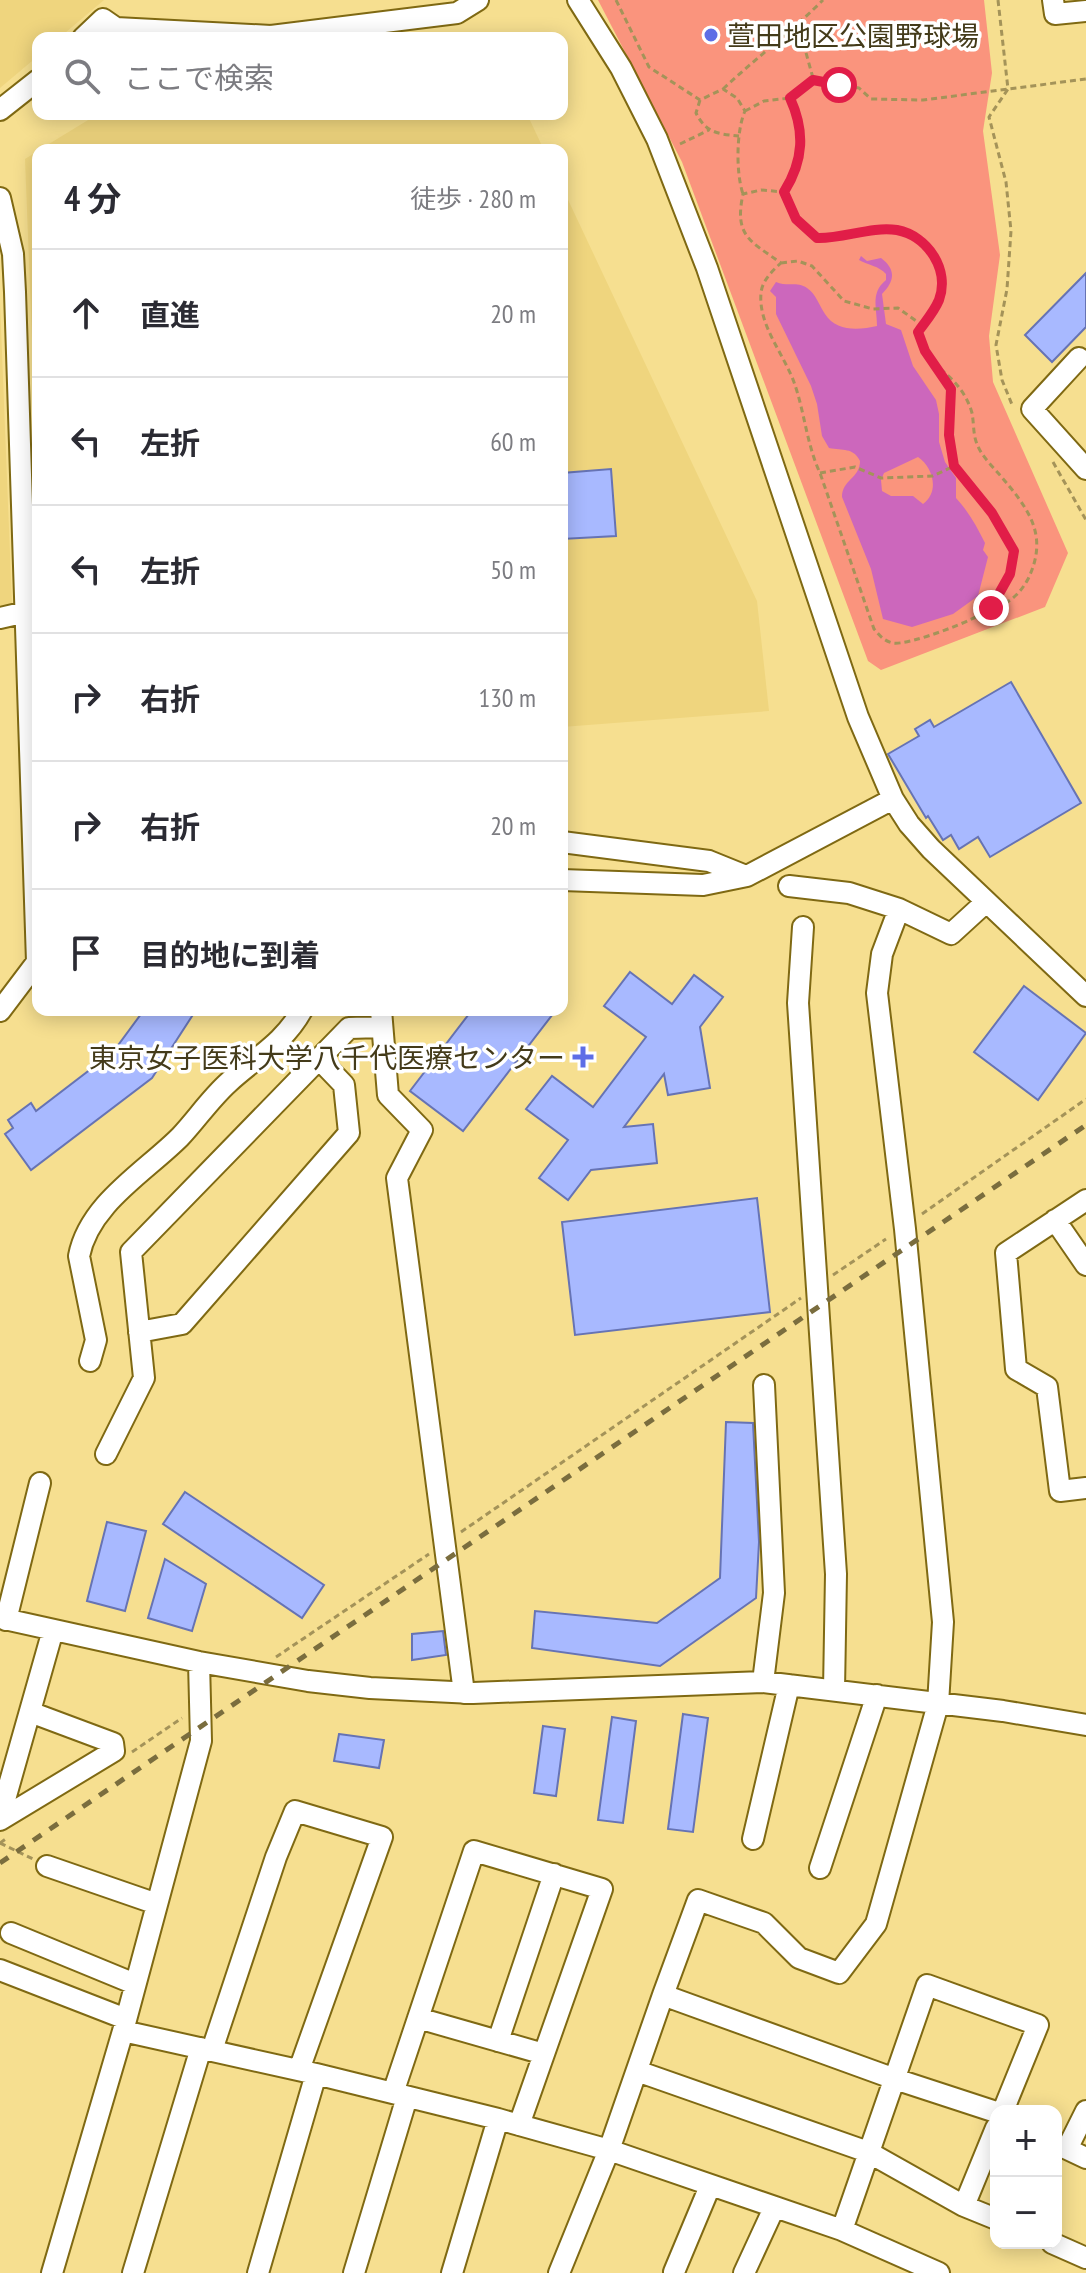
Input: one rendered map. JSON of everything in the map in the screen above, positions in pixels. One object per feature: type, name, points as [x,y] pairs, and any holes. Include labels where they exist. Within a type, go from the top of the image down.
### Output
[{"type":"street","points":[[303,32],[457,13],[478,0]]},
{"type":"street","points":[[578,0],[621,68],[657,139],[707,268],[858,717],[893,799],[909,824],[1086,996]]},
{"type":"street","points":[[1053,0],[1055,14],[1086,11]]},
{"type":"street","points":[[89,32],[103,19],[116,28],[194,32]]},
{"type":"street","points":[[0,110],[32,85]]},
{"type":"street","points":[[0,198],[13,254],[15,280],[32,803]]},
{"type":"street","points":[[1079,358],[1032,409],[1086,469]]},
{"type":"street","points":[[0,618],[26,612]]},
{"type":"street","points":[[568,880],[703,885],[747,876],[893,799]]},
{"type":"street","points":[[568,843],[709,861],[747,876]]},
{"type":"street","points":[[789,886],[849,893],[899,909],[951,934],[986,902]]},
{"type":"street","points":[[559,2273],[609,2150],[698,1900],[764,1923],[799,1958],[839,1973],[876,1924],[938,1704],[943,1622],[904,1226],[877,993],[882,954],[899,909]]},
{"type":"street","points":[[803,927],[798,1003],[836,1574],[834,1690]]},
{"type":"street","points":[[0,1011],[32,969]]},
{"type":"street","points":[[90,1361],[96,1340],[79,1256],[91,1225],[119,1192],[181,1136],[230,1081],[285,1035],[298,1016]]},
{"type":"street","points":[[106,1454],[144,1378],[131,1252],[349,1028],[382,1018],[388,1095],[422,1130],[397,1178],[464,1693]]},
{"type":"street","points":[[139,1332],[182,1324],[349,1133],[344,1085],[319,1059]]},
{"type":"street","points":[[1086,1200],[1006,1253],[1016,1369],[1047,1387],[1060,1491],[1086,1488]]},
{"type":"street","points":[[1055,1220],[1086,1265]]},
{"type":"street","points":[[763,1682],[774,1593],[764,1385]]},
{"type":"street","points":[[40,1483],[3,1619],[199,1662],[370,1688],[464,1693],[763,1682],[1003,1711],[1086,1725]]},
{"type":"street","points":[[4,1824],[53,1630]]},
{"type":"street","points":[[52,2273],[124,2025],[201,1741],[199,1662]]},
{"type":"street","points":[[753,1839],[789,1685]]},
{"type":"street","points":[[820,1868],[877,1695]]},
{"type":"street","points":[[4,1824],[114,1751],[113,1743],[30,1712]]},
{"type":"street","points":[[133,2273],[206,2049],[295,1811],[382,1837],[308,2072],[258,2273]]},
{"type":"street","points":[[354,2273],[418,2018],[474,1851],[602,1889],[519,2125]]},
{"type":"street","points":[[47,1866],[157,1904]]},
{"type":"street","points":[[498,2041],[554,1874]]},
{"type":"street","points":[[11,1933],[135,1984]]},
{"type":"street","points":[[0,1970],[124,2025],[206,2049],[498,2119],[609,2150],[842,2230],[930,2271]]},
{"type":"street","points":[[842,2230],[927,1985],[1038,2025],[1005,2105]]},
{"type":"street","points":[[663,1995],[990,2110]]},
{"type":"street","points":[[418,2018],[544,2054]]},
{"type":"street","points":[[637,2071],[868,2152],[964,2206],[990,2217]]},
{"type":"street","points":[[1086,2111],[1067,2149],[1086,2158]]},
{"type":"street","points":[[452,2273],[498,2119]]},
{"type":"street","points":[[964,2206],[990,2143]]},
{"type":"street","points":[[674,2272],[710,2186]]},
{"type":"street","points":[[744,2273],[774,2208]]},
{"type":"street","points":[[1062,2247],[1086,2258]]},
{"type":"path","points":[[616,0],[649,67],[700,100]]},
{"type":"path","points":[[739,136],[718,134],[703,127],[696,113],[700,100],[723,89],[823,0]]},
{"type":"path","points":[[998,0],[1008,89],[989,117],[1006,182],[1011,231],[1007,289],[996,345],[1002,380],[1014,410]]},
{"type":"path","points":[[798,24],[813,80]]},
{"type":"path","points":[[923,325],[898,308],[873,309],[844,301],[812,266],[798,261],[781,263],[753,245],[742,230],[739,211],[743,194],[737,178],[739,124],[745,111],[764,101],[790,98],[813,80],[859,88],[871,99],[893,101],[923,100],[1086,79]]},
{"type":"path","points":[[723,89],[737,98],[745,111]]},
{"type":"path","points":[[790,98],[797,115],[801,155],[784,192],[796,219],[817,238],[898,230],[920,240],[937,258],[940,298],[918,332],[925,351],[951,389],[949,435],[954,466],[992,513],[1014,551],[1010,574],[991,608]]},
{"type":"path","points":[[674,147],[709,130]]},
{"type":"path","points":[[743,194],[761,190],[784,192]]},
{"type":"path","points":[[781,263],[761,289],[761,304],[768,329],[794,383],[811,453],[868,615],[874,629],[884,640],[897,644],[970,622],[991,608],[1003,606],[1023,589],[1035,559],[1036,530],[1029,512],[977,445],[971,411],[956,381],[939,368]]},
{"type":"path","points":[[1048,455],[1086,520]]},
{"type":"path","points":[[820,473],[855,467],[881,478],[933,476],[954,466]]},
{"type":"path","points":[[456,1536],[1086,1099]]},
{"type":"path","points":[[254,1672],[430,1554]]},
{"type":"path","points":[[125,1757],[200,1706]]},
{"type":"path","points":[[4,1824],[0,1843],[47,1866]]},
{"type":"shaded area","points":[[0,0],[104,0],[66,32],[32,32],[32,61],[0,88]]},
{"type":"shaded area","points":[[598,0],[984,0],[992,73],[983,131],[1000,255],[989,336],[993,382],[1068,553],[1045,607],[881,670],[868,661],[682,162]]},
{"type":"shaded area","points":[[88,120],[530,120],[541,144],[49,144]]},
{"type":"shaded area","points":[[32,155],[32,338],[25,159]]},
{"type":"shaded area","points":[[568,200],[757,601],[769,711],[568,727]]},
{"type":"shaded area","points":[[861,256],[867,261],[881,258],[890,267],[891,280],[882,294],[886,324],[901,330],[913,366],[936,400],[939,442],[945,462],[956,478],[956,498],[979,531],[985,543],[983,550],[988,557],[978,596],[953,614],[912,627],[883,619],[871,569],[842,497],[860,461],[851,452],[829,448],[822,436],[811,386],[776,314],[776,297],[770,291],[776,282],[803,286],[813,293],[835,324],[856,329],[877,326],[876,296],[886,280],[886,274],[859,260]],"holes":[[[918,457],[931,473],[933,486],[932,493],[923,504],[913,496],[891,496],[882,491],[884,473]]]},
{"type":"shaded area","points":[[0,302],[12,604],[0,606]]},
{"type":"building","points":[[1086,273],[1086,327],[1052,362],[1025,335]]},
{"type":"building","points":[[611,469],[616,536],[568,539],[568,473]]},
{"type":"building","points":[[1011,682],[1081,803],[990,857],[978,837],[959,849],[951,835],[943,840],[928,816],[926,818],[888,754],[919,736],[915,729],[930,720],[934,727]]},
{"type":"building","points":[[630,972],[672,1004],[694,975],[723,997],[700,1027],[710,1088],[668,1095],[664,1074],[624,1127],[653,1124],[657,1163],[591,1170],[568,1200],[539,1178],[568,1140],[526,1109],[552,1076],[593,1107],[646,1037],[604,1006]]},
{"type":"building","points":[[1024,986],[1086,1033],[1038,1100],[974,1052]]},
{"type":"building","points":[[140,1016],[192,1016],[152,1078],[31,1170],[5,1134],[13,1128],[8,1120],[31,1103],[36,1111],[113,1052]]},
{"type":"building","points":[[467,1016],[551,1016],[463,1131],[410,1091]]},
{"type":"building","points":[[757,1198],[770,1312],[575,1335],[562,1222]]},
{"type":"building","points":[[726,1422],[753,1423],[759,1542],[756,1598],[660,1666],[532,1648],[535,1611],[657,1623],[720,1578]]},
{"type":"building","points":[[185,1492],[324,1585],[302,1618],[163,1524]]},
{"type":"building","points":[[107,1522],[146,1531],[125,1611],[87,1601]]},
{"type":"building","points":[[165,1559],[206,1584],[192,1631],[148,1618]]},
{"type":"building","points":[[443,1631],[446,1655],[412,1660],[412,1634]]},
{"type":"building","points":[[683,1714],[708,1718],[693,1832],[668,1829]]},
{"type":"building","points":[[612,1717],[636,1721],[623,1823],[598,1820]]},
{"type":"building","points":[[543,1726],[565,1729],[556,1796],[534,1793]]},
{"type":"building","points":[[339,1734],[384,1740],[379,1768],[334,1761]]},
{"type":"railway","points":[[0,1863],[1086,1125]]},
{"type":"place","name":"萱田地区公園野球場","points":[[711,35]]},
{"type":"place","name":"東京女子医科大学八千代医療センター","points":[[583,1057]]},
{"type":"route","points":[[839,85],[813,80],[790,98],[801,134],[801,155],[784,192],[796,219],[817,238],[898,230],[920,240],[937,258],[940,298],[918,332],[925,351],[951,389],[949,435],[954,466],[992,513],[1014,551],[1010,574],[991,608]]}]
